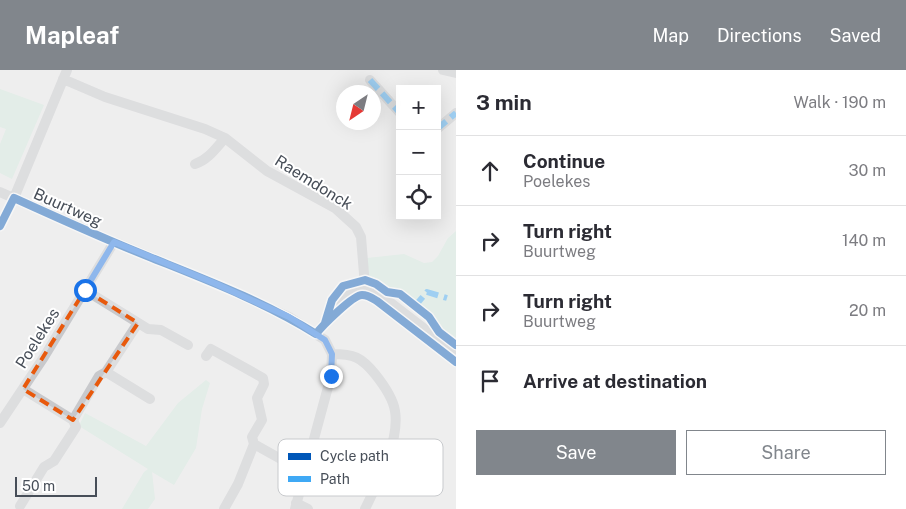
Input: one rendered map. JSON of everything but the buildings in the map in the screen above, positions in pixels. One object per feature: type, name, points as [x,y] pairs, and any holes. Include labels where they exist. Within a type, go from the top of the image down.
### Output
[{"type":"street","points":[[443,70],[456,73]]},
{"type":"street","points":[[0,226],[14,198],[65,74]]},
{"type":"street","name":"Raemdonck","points":[[65,74],[104,97],[205,129],[225,138],[267,171],[334,208],[356,227],[361,237],[365,286]]},
{"type":"street","points":[[370,80],[396,109]]},
{"type":"street","points":[[441,125],[456,113]]},
{"type":"street","points":[[194,164],[202,162],[225,138]]},
{"type":"street","name":"Buurtweg","points":[[0,192],[281,313],[325,340],[332,354]]},
{"type":"street","name":"Poelekes","points":[[0,423],[23,390],[114,242]]},
{"type":"street","points":[[316,334],[351,291],[365,286],[374,290],[456,353]]},
{"type":"street","points":[[85,290],[148,329],[161,330],[188,345]]},
{"type":"street","points":[[73,420],[99,376],[106,372],[138,323]]},
{"type":"street","points":[[206,356],[211,349],[263,378],[264,384],[257,398],[262,420],[252,437],[254,444],[238,484],[224,509]]},
{"type":"street","points":[[313,439],[331,376],[332,354],[347,354],[357,357],[381,382],[395,410],[394,439]]},
{"type":"street","points":[[106,372],[150,399]]},
{"type":"street","points":[[20,506],[44,467],[54,461],[76,427],[73,420],[23,390]]},
{"type":"street","points":[[254,444],[278,457]]},
{"type":"street","points":[[365,509],[370,496]]},
{"type":"street","points":[[295,506],[308,509]]},
{"type":"highlighted area","points":[[85,290],[138,323],[73,420],[23,389]]},
{"type":"green space","points":[[0,89],[44,105],[12,179],[0,173],[0,144],[6,129],[0,127]]},
{"type":"green space","points":[[456,231],[456,338],[444,330],[433,314],[402,290],[389,287],[369,277],[367,258],[404,254],[424,263],[432,262],[438,256],[448,238]]},
{"type":"green space","points":[[206,380],[210,383],[202,409],[196,448],[174,485],[152,472],[155,499],[148,509],[122,509],[144,472],[148,469],[79,426],[85,413],[146,446],[178,403]]},
{"type":"marked path","points":[[370,80],[396,109]]},
{"type":"marked path","points":[[441,126],[456,113]]},
{"type":"marked path","points":[[415,306],[427,292],[447,298]]},
{"type":"cycle path","points":[[0,226],[14,198],[113,242],[233,291],[275,311],[316,334],[352,300],[362,295],[370,297],[456,362]]},
{"type":"cycle path","points":[[325,323],[332,300],[343,286],[365,280],[376,284],[387,292],[400,294],[429,317],[439,332],[456,345]]},
{"type":"route","points":[[85,290],[114,242],[214,283],[289,317],[325,340],[331,348],[333,361],[331,376]]}]
